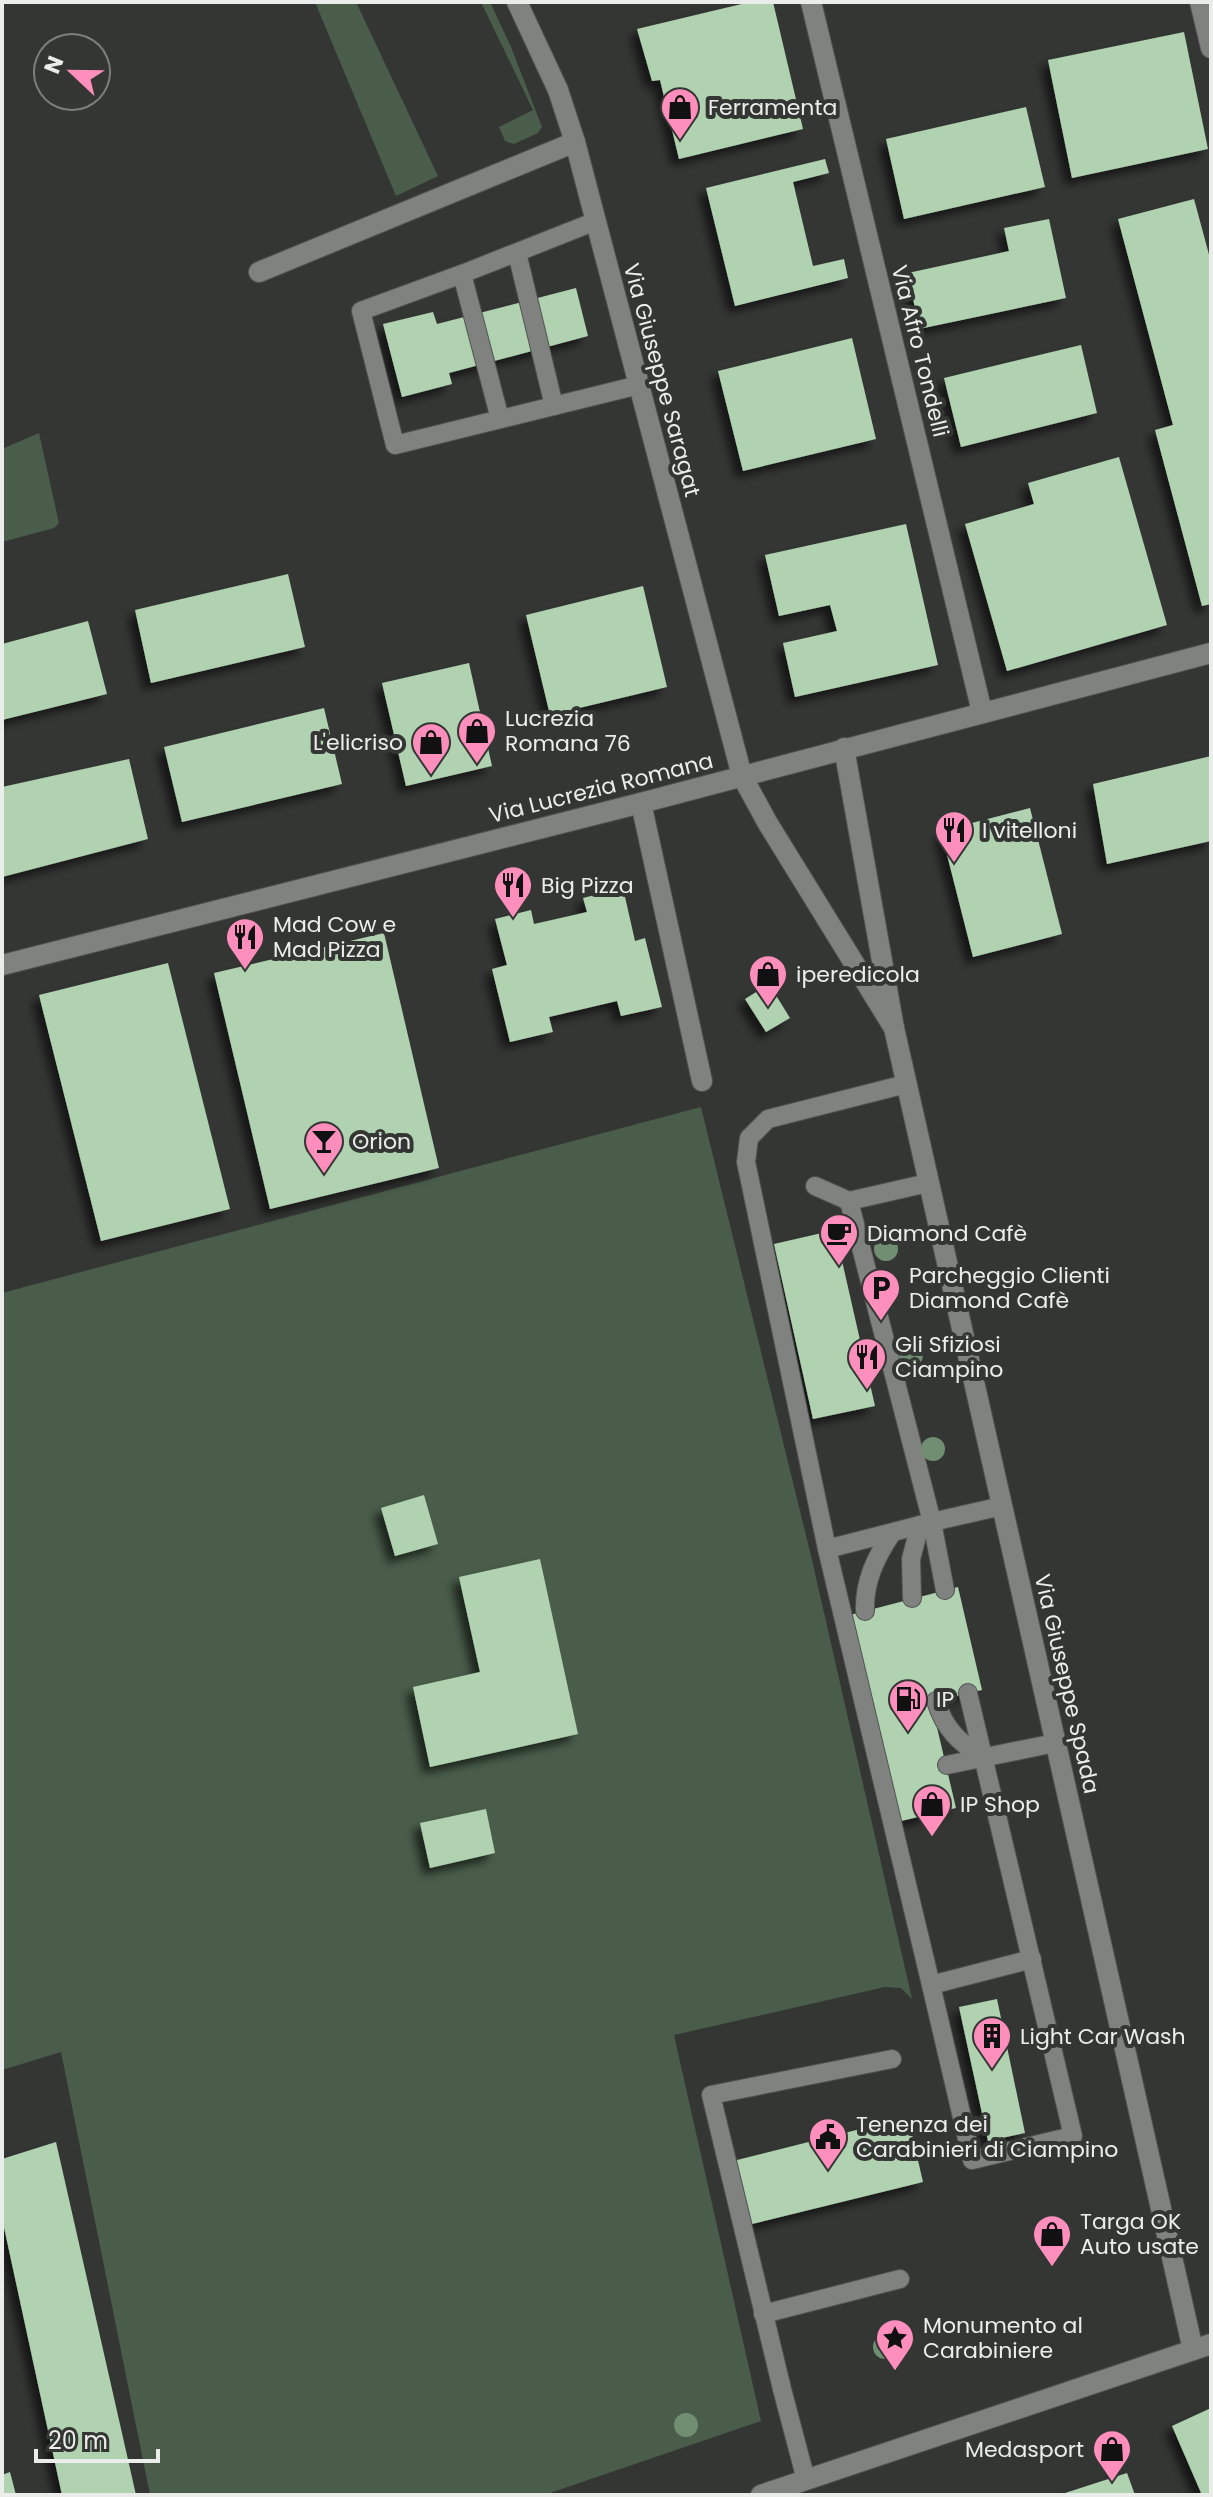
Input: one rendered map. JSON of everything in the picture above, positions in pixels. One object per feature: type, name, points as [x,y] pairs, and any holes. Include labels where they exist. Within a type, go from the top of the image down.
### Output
[{"type":"street","name":"Via Giuseppe Saragat","points":[[517,2],[554,81],[575,142],[742,776]]},
{"type":"street","name":"Via Afro Tondelli","points":[[811,2],[982,712]]},
{"type":"street","points":[[1200,2],[1211,48]]},
{"type":"street","points":[[259,272],[575,142]]},
{"type":"street","name":"Via Lucrezia Romana","points":[[2,965],[641,803],[1211,653]]},
{"type":"street","name":"Via Giuseppe Spada","points":[[844,748],[894,1028],[928,1183],[1055,1743],[1202,2347]]},
{"type":"street","name":"Via Giuseppe Spada","points":[[742,776],[894,1028]]},
{"type":"street","points":[[641,803],[702,1081]]},
{"type":"street","points":[[761,2495],[1202,2347]]},
{"type":"lane","points":[[596,221],[361,311],[395,445],[639,385]]},
{"type":"lane","points":[[517,253],[554,406]]},
{"type":"lane","points":[[462,274],[500,419]]},
{"type":"lane","points":[[906,1084],[768,1119],[749,1138],[746,1162],[827,1549],[972,2160],[1073,2136],[968,1693]]},
{"type":"lane","points":[[815,1186],[849,1201],[928,1183]]},
{"type":"lane","points":[[849,1201],[926,1524],[945,1590]]},
{"type":"lane","points":[[827,1549],[1002,1506]]},
{"type":"lane","points":[[912,1598],[911,1559],[926,1524]]},
{"type":"lane","points":[[865,1611],[872,1567],[892,1533]]},
{"type":"lane","points":[[936,1701],[939,1713],[955,1738],[983,1757]]},
{"type":"lane","points":[[947,1765],[1055,1743]]},
{"type":"lane","points":[[931,1985],[1032,1959]]},
{"type":"lane","points":[[806,2480],[711,2095],[892,2059]]},
{"type":"lane","points":[[763,2314],[900,2279]]},
{"type":"green space","points":[[315,2],[356,2],[438,176],[396,196]]},
{"type":"green space","points":[[481,2],[490,2],[542,127],[538,133],[514,144],[505,141],[499,127],[533,110]]},
{"type":"green space","points":[[39,433],[59,523],[54,528],[2,542],[2,449]]},
{"type":"green space","points":[[701,1107],[812,1560],[912,1999],[901,1988],[885,1987],[674,2035],[761,2421],[544,2495],[150,2495],[61,2052],[2,2070],[2,1293]]},
{"type":"building","points":[[750,2],[773,2],[803,129],[679,159],[660,80],[652,81],[637,29]]},
{"type":"building","points":[[1184,32],[1208,149],[1072,178],[1048,60]]},
{"type":"building","points":[[1026,107],[1045,187],[904,219],[886,139]]},
{"type":"building","points":[[825,159],[829,173],[793,182],[813,266],[844,259],[848,278],[735,306],[706,188]]},
{"type":"building","points":[[1194,199],[1211,262],[1211,604],[1202,606],[1155,430],[1173,425],[1118,219]]},
{"type":"building","points":[[1049,219],[1066,298],[919,329],[908,273],[1009,251],[1004,228]]},
{"type":"building","points":[[576,288],[588,336],[449,373],[452,384],[402,397],[383,324],[433,312],[437,324]]},
{"type":"building","points":[[852,338],[876,439],[743,471],[718,371]]},
{"type":"building","points":[[1081,345],[1097,413],[961,447],[944,378]]},
{"type":"building","points":[[1119,457],[1167,625],[1007,671],[965,524],[1034,504],[1028,483]]},
{"type":"building","points":[[906,524],[938,665],[795,697],[783,643],[837,631],[830,605],[779,616],[765,555]]},
{"type":"building","points":[[288,574],[305,647],[151,683],[135,610]]},
{"type":"building","points":[[643,586],[667,687],[550,715],[526,615]]},
{"type":"building","points":[[88,621],[107,694],[2,720],[2,644]]},
{"type":"building","points":[[469,663],[492,766],[406,786],[382,683]]},
{"type":"building","points":[[324,708],[342,784],[182,822],[164,747]]},
{"type":"building","points":[[1211,756],[1211,841],[1107,864],[1093,784]]},
{"type":"building","points":[[129,759],[148,839],[2,877],[2,787]]},
{"type":"building","points":[[1030,808],[1062,934],[973,957],[941,831]]},
{"type":"building","points":[[623,888],[635,941],[645,938],[662,1007],[621,1016],[617,1001],[549,1017],[553,1032],[510,1042],[492,969],[507,965],[495,919],[531,910],[534,924],[587,912],[583,898]]},
{"type":"building","points":[[384,933],[439,1168],[270,1209],[214,973]]},
{"type":"building","points":[[168,963],[230,1209],[101,1241],[39,995]]},
{"type":"building","name":"iperedicola","points":[[769,984],[790,1018],[766,1032],[745,999]]},
{"type":"building","points":[[835,1230],[875,1406],[813,1419],[774,1244]]},
{"type":"building","points":[[424,1495],[438,1544],[395,1556],[381,1508]]},
{"type":"building","points":[[540,1559],[578,1734],[430,1767],[413,1687],[480,1672],[459,1577]]},
{"type":"building","name":"IP","points":[[958,1587],[982,1690],[931,1702],[956,1808],[897,1822],[850,1615]]},
{"type":"building","points":[[486,1809],[495,1853],[430,1868],[420,1823]]},
{"type":"building","name":"Light Car Wash","points":[[997,1999],[1025,2133],[988,2141],[959,2007]]},
{"type":"building","name":"Tenenza dei Carabinieri di Ciampino","points":[[908,2117],[923,2182],[748,2225],[733,2161]]},
{"type":"building","points":[[56,2142],[136,2495],[62,2495],[2,2218],[2,2159]]},
{"type":"building","points":[[1211,2408],[1211,2495],[1202,2495],[1172,2426]]},
{"type":"building","points":[[10,2472],[16,2495],[2,2495],[2,2475]]},
{"type":"building","points":[[1127,2473],[1135,2495],[1062,2495],[1062,2494]]},
{"type":"place","name":"Ferramenta","points":[[680,141]]},
{"type":"place","name":"Lucrezia Romana 76","points":[[477,765]]},
{"type":"place","name":"L'elicriso","points":[[431,776]]},
{"type":"place","name":"I vitelloni","points":[[954,864]]},
{"type":"place","name":"Big Pizza","points":[[513,919]]},
{"type":"place","name":"Mad Cow e Mad Pizza","points":[[245,971]]},
{"type":"place","name":"iperedicola","points":[[768,1008]]},
{"type":"place","name":"Orion","points":[[324,1175]]},
{"type":"place","name":"Diamond Cafè","points":[[839,1267]]},
{"type":"place","name":"Parcheggio Clienti Diamond Cafè","points":[[881,1322]]},
{"type":"place","name":"Gli Sfiziosi Ciampino","points":[[867,1391]]},
{"type":"place","name":"IP","points":[[908,1733]]},
{"type":"place","name":"IP Shop","points":[[932,1838]]},
{"type":"place","name":"Light Car Wash","points":[[992,2070]]},
{"type":"place","name":"Tenenza dei Carabinieri di Ciampino","points":[[828,2171]]},
{"type":"place","name":"Targa OK Auto usate","points":[[1052,2268]]},
{"type":"place","name":"Monumento al Carabiniere","points":[[895,2372]]},
{"type":"place","name":"Medasport","points":[[1112,2483]]}]
